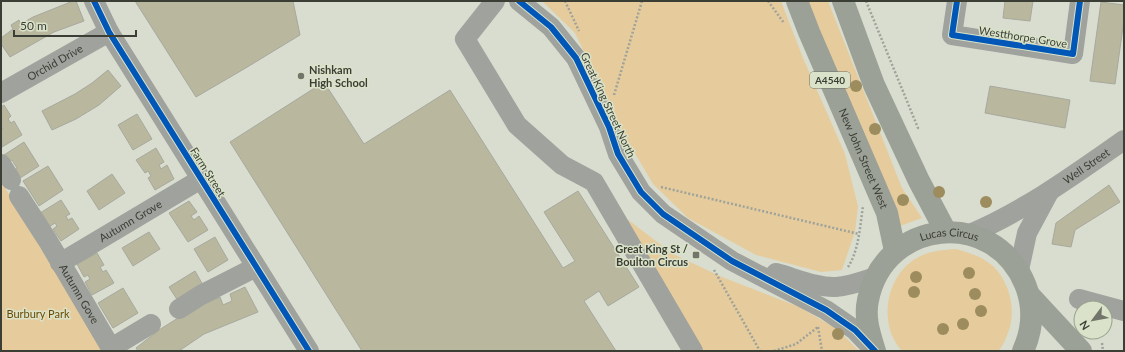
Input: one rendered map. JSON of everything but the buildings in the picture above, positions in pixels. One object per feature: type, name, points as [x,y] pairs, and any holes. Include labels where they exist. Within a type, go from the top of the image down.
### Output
[{"type":"highway","name":"New John Street West","points":[[797,1],[812,39],[888,213],[896,251]]},
{"type":"highway","points":[[843,1],[874,85],[919,181],[946,232]]},
{"type":"highway","name":"Lucas Circus","points":[[875,351],[868,327],[868,301],[876,277],[884,263],[896,251],[911,241],[928,234],[946,232],[970,234],[989,242],[1006,254],[1019,270],[1030,296],[1032,318],[1028,339],[1023,351]]},
{"type":"highway","points":[[1030,296],[1081,351]]},
{"type":"street","name":"Farm Street","points":[[94,1],[109,32],[309,351]]},
{"type":"street","points":[[495,1],[465,39],[517,125],[562,165],[594,182],[693,351]]},
{"type":"street","name":"Great King Street North","points":[[518,1],[551,27],[576,58],[608,127],[618,154],[641,192],[663,214],[732,261],[826,310],[855,330],[875,351]]},
{"type":"street","name":"Westthorpe Grove","points":[[957,1],[952,35],[1072,54],[1080,1]]},
{"type":"street","name":"Orchid Drive","points":[[1,93],[109,32]]},
{"type":"street","name":"Well Street","points":[[970,234],[997,222],[1049,192],[1124,140]]},
{"type":"street","name":"Autumn Grove","points":[[60,263],[201,179]]},
{"type":"street","name":"Autumn Gove","points":[[10,180],[111,348],[151,324]]},
{"type":"street","name":"Well Street","points":[[1019,270],[1027,233],[1049,192]]},
{"type":"street","name":"Great King Street North","points":[[732,261],[810,283],[836,287],[876,277]]},
{"type":"street","points":[[179,309],[201,295],[256,267]]},
{"type":"street","points":[[1079,299],[1124,311]]},
{"type":"path","points":[[608,127],[612,100],[642,1]]},
{"type":"path","points":[[866,1],[918,128]]},
{"type":"path","points":[[658,186],[859,234]]},
{"type":"path","points":[[836,287],[851,262],[859,234],[864,203]]},
{"type":"path","points":[[704,243],[715,275],[760,351]]},
{"type":"path","points":[[774,351],[796,344],[818,327],[826,310]]},
{"type":"path","points":[[818,327],[822,351]]},
{"type":"path","points":[[1102,343],[1103,351]]},
{"type":"green space","points":[[542,1],[781,1],[803,58],[845,154],[858,206],[855,232],[842,270],[821,272],[756,255],[688,218],[653,184],[620,128],[575,33]]},
{"type":"green space","points":[[807,1],[828,1],[902,188],[922,218],[900,226]]},
{"type":"green space","name":"Burbury Park","points":[[1,181],[103,351],[1,351]]},
{"type":"green space","points":[[627,219],[673,254],[722,277],[799,307],[837,329],[859,351],[702,351]]},
{"type":"green space","points":[[956,249],[982,258],[991,264],[1001,276],[1009,292],[1012,311],[1009,329],[1004,343],[998,351],[902,351],[894,340],[888,315],[888,302],[891,290],[897,278],[905,267],[920,256],[935,251]]},
{"type":"cycle path","points":[[94,1],[109,32],[309,351]]},
{"type":"cycle path","points":[[519,1],[551,27],[576,58],[609,127],[618,154],[641,192],[663,214],[732,261],[826,310],[855,330],[875,351]]},
{"type":"cycle path","points":[[957,1],[952,35],[1073,54],[1080,1]]},
{"type":"place","name":"Nishkam High School","points":[[301,76]]},
{"type":"place","name":"Great King St / Boulton Circus","points":[[696,255]]}]
